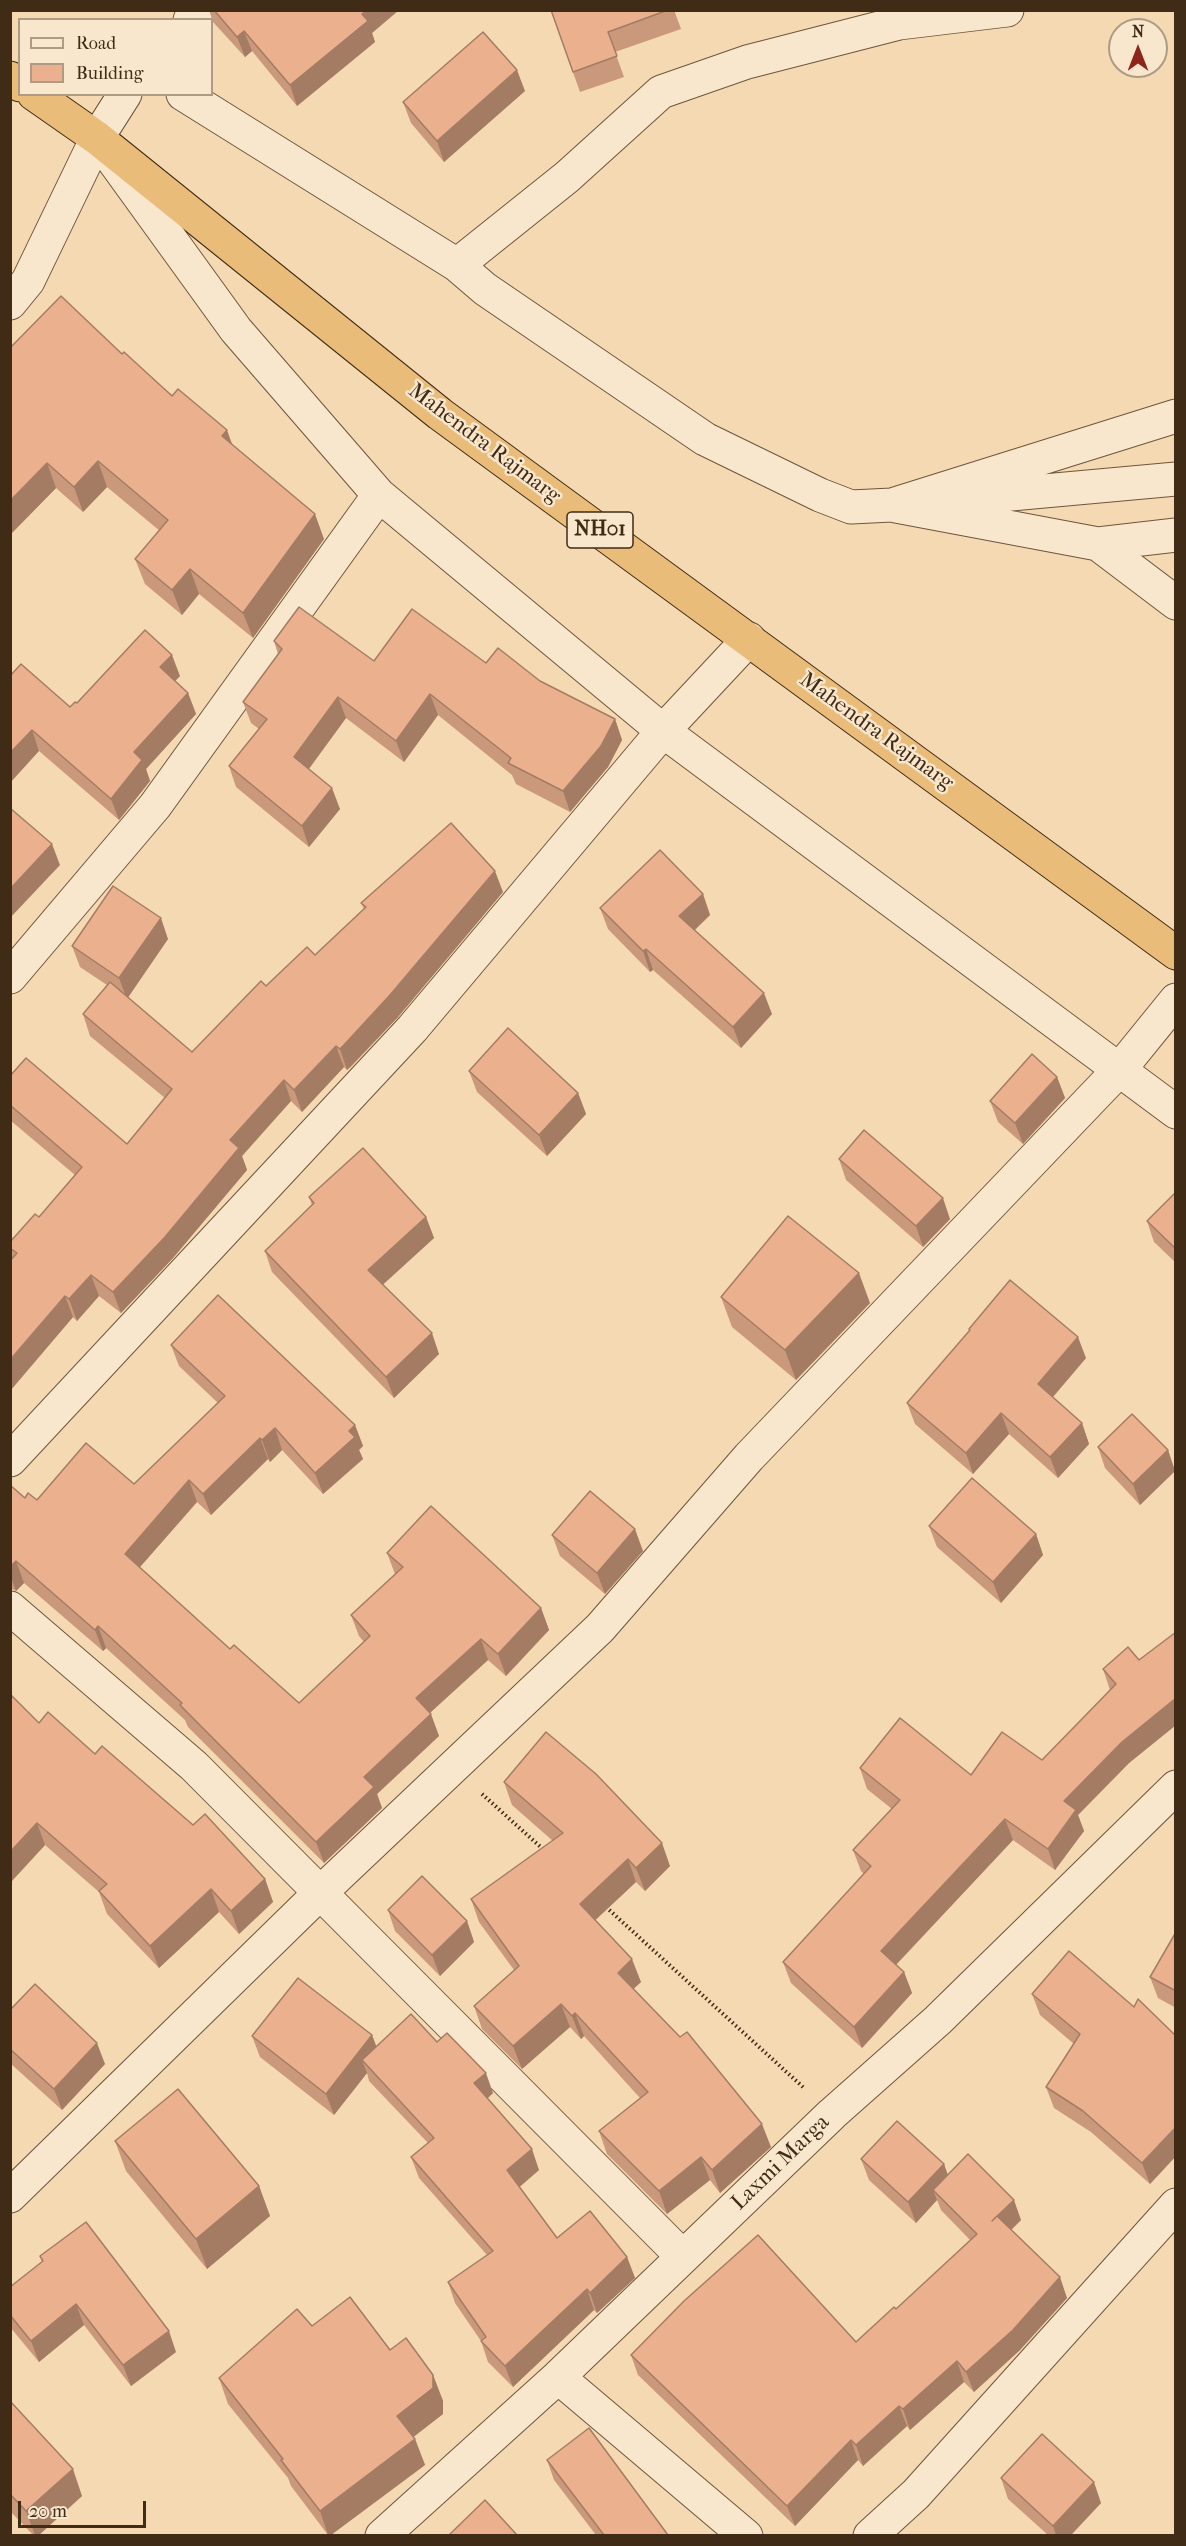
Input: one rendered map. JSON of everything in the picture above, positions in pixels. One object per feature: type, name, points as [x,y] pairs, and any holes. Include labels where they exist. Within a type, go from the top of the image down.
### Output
[{"type":"highway","name":"Mahendra Rajmarg","points":[[37,96],[97,138],[440,414],[1176,953]]},
{"type":"street","points":[[456,265],[567,177],[661,92],[747,62],[898,23],[1007,10]]},
{"type":"street","points":[[10,303],[28,281],[97,138],[124,96]]},
{"type":"street","points":[[186,96],[456,265],[484,289],[705,439],[820,495],[851,507],[1176,478]]},
{"type":"street","points":[[97,138],[236,330],[379,495],[663,731],[1176,1112]]},
{"type":"street","points":[[891,505],[1176,416]]},
{"type":"street","points":[[10,977],[155,806],[379,495]]},
{"type":"street","points":[[891,505],[1098,544],[1176,536]]},
{"type":"street","points":[[1098,544],[1176,603]]},
{"type":"street","points":[[10,1460],[412,1029],[663,731],[749,639]]},
{"type":"street","points":[[10,2196],[321,1892],[455,1769],[600,1628],[749,1457],[1120,1069],[1176,1000]]},
{"type":"street","points":[[10,1608],[194,1766],[683,2257]]},
{"type":"street","name":"Laxmi Marga","points":[[382,2535],[558,2377],[832,2114],[938,2019],[1176,1787]]},
{"type":"street","points":[[870,2535],[916,2494],[1176,2205]]},
{"type":"street","points":[[558,2377],[746,2535]]},
{"type":"path","points":[[455,1769],[551,1857]]},
{"type":"path","points":[[604,1905],[832,2114]]},
{"type":"building","points":[[214,10],[367,10],[362,14],[368,21],[290,85],[244,31],[237,37]]},
{"type":"building","points":[[551,10],[668,10],[608,32],[617,56],[573,72]]},
{"type":"building","points":[[483,32],[517,70],[437,141],[403,102]]},
{"type":"building","points":[[61,296],[122,354],[124,352],[172,396],[178,389],[227,430],[222,436],[315,514],[243,613],[190,569],[172,590],[135,559],[168,520],[98,461],[74,487],[47,463],[10,501],[10,348]]},
{"type":"building","points":[[299,607],[374,661],[412,609],[486,663],[498,648],[540,681],[615,719],[601,746],[563,791],[508,763],[511,758],[430,694],[396,741],[338,697],[294,757],[332,788],[302,826],[229,766],[267,719],[243,702],[282,649],[274,641]]},
{"type":"building","points":[[145,630],[172,655],[160,667],[188,693],[134,752],[142,760],[111,799],[32,730],[10,753],[10,676],[21,664],[70,707],[75,702],[77,703]]},
{"type":"building","points":[[10,808],[52,844],[10,889]]},
{"type":"building","points":[[451,823],[495,871],[390,995],[340,1049],[336,1046],[294,1090],[284,1080],[230,1140],[239,1148],[165,1237],[113,1292],[91,1275],[69,1299],[65,1296],[10,1360],[10,1261],[17,1253],[10,1248],[10,1242],[35,1214],[39,1217],[82,1167],[10,1105],[10,1076],[26,1058],[127,1144],[172,1089],[83,1014],[110,982],[192,1052],[261,981],[266,986],[307,947],[315,955],[366,907],[361,903]]},
{"type":"building","points":[[660,850],[703,894],[679,916],[764,993],[733,1027],[646,949],[643,951],[600,908]]},
{"type":"building","points":[[113,886],[161,918],[119,978],[72,946]]},
{"type":"building","points":[[508,1028],[578,1093],[539,1135],[469,1071]]},
{"type":"building","points":[[1032,1054],[1057,1077],[1015,1123],[990,1101]]},
{"type":"building","points":[[864,1130],[943,1198],[916,1226],[839,1159]]},
{"type":"building","points":[[363,1148],[426,1217],[368,1270],[432,1333],[386,1377],[265,1251],[314,1203],[309,1197]]},
{"type":"building","points":[[1176,1192],[1176,1249],[1147,1221]]},
{"type":"building","points":[[788,1216],[859,1273],[785,1350],[721,1297]]},
{"type":"building","points":[[1010,1280],[1078,1337],[1038,1384],[1082,1423],[1050,1457],[1001,1413],[966,1453],[907,1403]]},
{"type":"building","points":[[218,1295],[355,1425],[349,1431],[355,1437],[315,1473],[275,1428],[262,1440],[260,1438],[203,1494],[189,1480],[125,1554],[230,1649],[234,1645],[299,1703],[370,1636],[351,1615],[403,1567],[387,1553],[431,1506],[541,1608],[498,1654],[481,1639],[416,1698],[431,1714],[364,1777],[374,1787],[316,1842],[180,1705],[182,1703],[98,1626],[95,1630],[16,1561],[10,1567],[10,1485],[25,1498],[28,1493],[37,1500],[86,1443],[134,1484],[225,1396],[171,1345]]},
{"type":"building","points":[[1132,1414],[1168,1450],[1133,1484],[1098,1447]]},
{"type":"building","points":[[972,1478],[1036,1534],[993,1582],[929,1526]]},
{"type":"building","points":[[590,1491],[635,1529],[597,1573],[552,1535]]},
{"type":"building","points":[[1176,1632],[1176,1698],[1122,1742],[1064,1801],[1076,1810],[1048,1849],[1005,1819],[881,1951],[904,1972],[854,2027],[783,1962],[871,1866],[853,1850],[900,1800],[860,1768],[900,1718],[971,1775],[1002,1732],[1042,1760],[1116,1684],[1103,1669],[1128,1647],[1139,1660]]},
{"type":"building","points":[[10,1694],[39,1723],[48,1712],[95,1754],[102,1746],[193,1825],[205,1814],[265,1879],[231,1911],[211,1889],[150,1946],[99,1891],[107,1884],[37,1823],[10,1852]]},
{"type":"building","points":[[546,1732],[596,1774],[662,1843],[636,1868],[628,1859],[580,1904],[632,1959],[618,1973],[680,2037],[687,2032],[762,2124],[712,2170],[701,2157],[659,2191],[599,2131],[648,2092],[575,2013],[572,2016],[561,2004],[513,2046],[474,2006],[519,1966],[471,1899],[563,1833],[504,1782]]},
{"type":"building","points":[[422,1876],[467,1921],[432,1955],[388,1910]]},
{"type":"building","points":[[1176,1932],[1176,1991],[1150,1977]]},
{"type":"building","points":[[1069,1951],[1134,2007],[1138,1999],[1176,2036],[1176,2127],[1142,2163],[1083,2111],[1046,2087],[1080,2034],[1032,1994]]},
{"type":"building","points":[[298,1978],[372,2035],[326,2094],[252,2036]]},
{"type":"building","points":[[35,1984],[97,2043],[54,2089],[10,2049],[10,2010]]},
{"type":"building","points":[[411,2014],[437,2042],[447,2033],[486,2073],[474,2083],[532,2149],[507,2170],[557,2238],[590,2211],[627,2257],[590,2293],[587,2289],[505,2366],[481,2341],[486,2337],[448,2282],[493,2251],[411,2157],[434,2138],[362,2060]]},
{"type":"building","points":[[178,2089],[259,2186],[196,2239],[115,2141]]},
{"type":"building","points":[[897,2121],[944,2164],[908,2202],[861,2159]]},
{"type":"building","points":[[968,2154],[1014,2200],[997,2216],[1060,2277],[1013,2330],[966,2372],[957,2361],[903,2409],[899,2406],[856,2445],[851,2440],[787,2506],[631,2355],[684,2301],[758,2235],[856,2342],[894,2307],[896,2309],[977,2234],[933,2190]]},
{"type":"building","points":[[86,2222],[169,2331],[123,2365],[76,2304],[31,2341],[10,2315],[10,2287],[43,2261],[40,2256]]},
{"type":"building","points":[[350,2297],[390,2350],[406,2338],[433,2375],[433,2388],[397,2416],[415,2439],[320,2511],[281,2460],[283,2459],[219,2378],[297,2309],[312,2326]]},
{"type":"building","points":[[10,2401],[73,2469],[26,2511],[10,2494]]},
{"type":"building","points":[[589,2428],[668,2535],[604,2535],[547,2460]]},
{"type":"building","points":[[1042,2434],[1094,2482],[1053,2526],[1001,2478]]},
{"type":"building","points":[[485,2500],[517,2535],[449,2535]]}]
